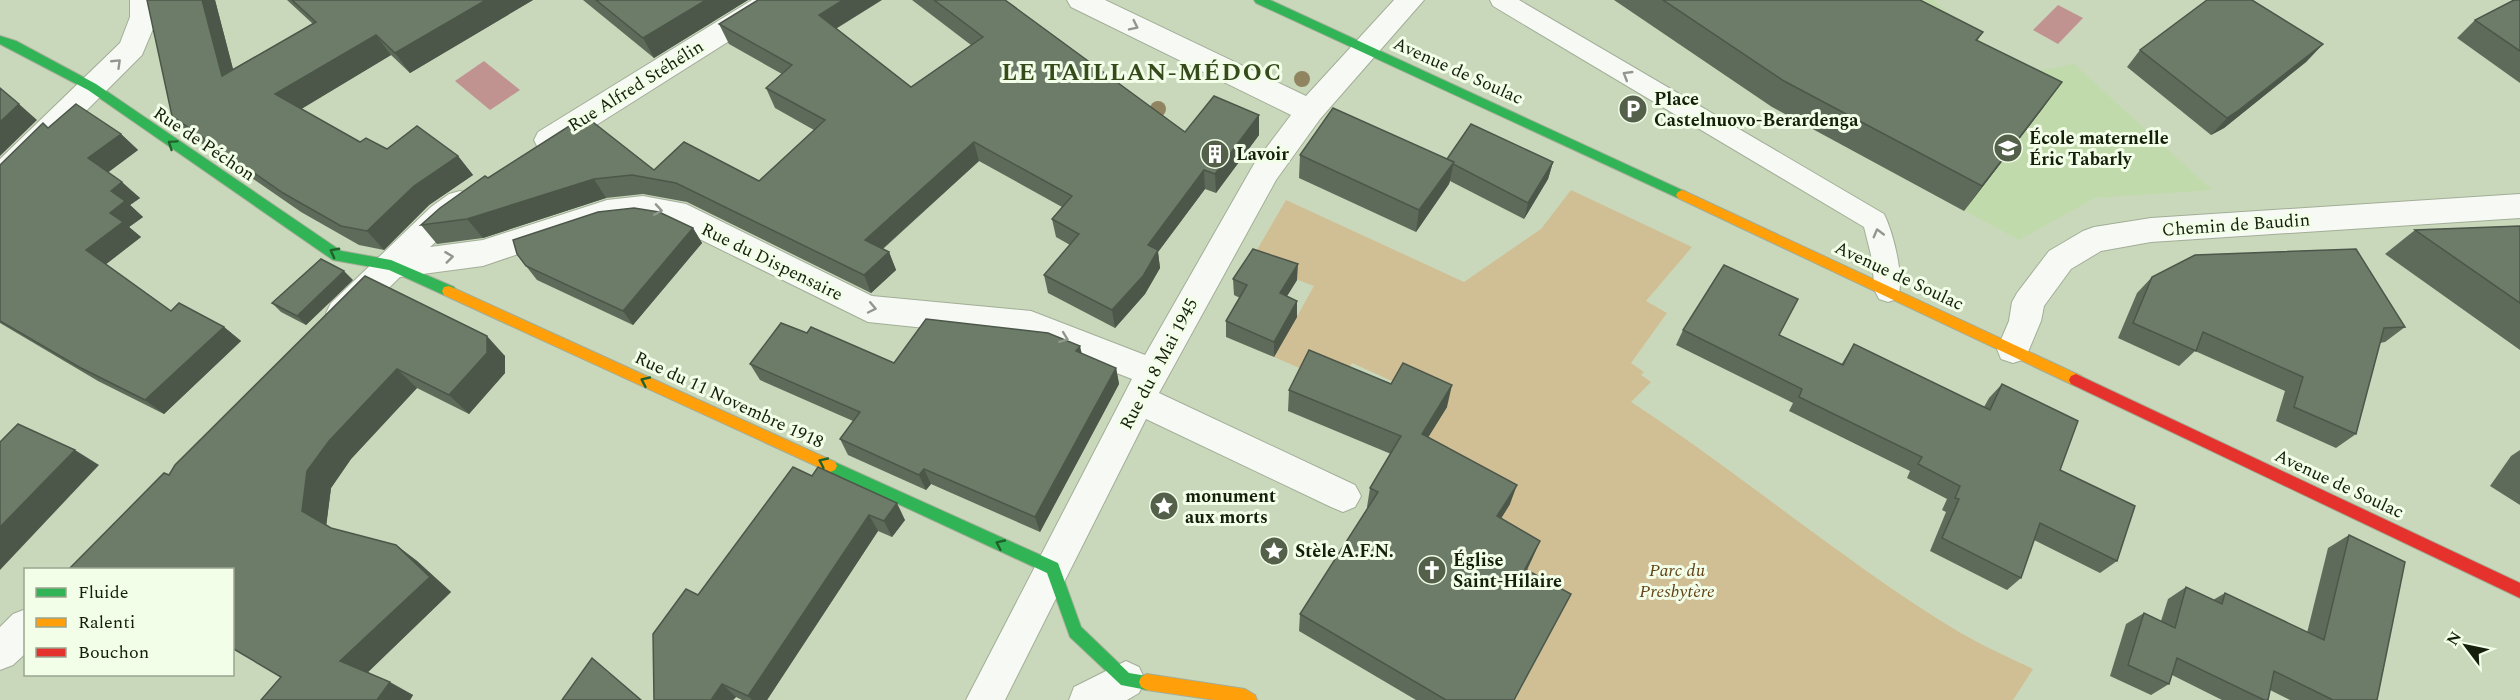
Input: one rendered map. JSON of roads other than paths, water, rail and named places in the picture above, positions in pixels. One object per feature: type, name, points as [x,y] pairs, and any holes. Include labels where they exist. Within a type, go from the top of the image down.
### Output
[{"type":"street","points":[[0,178],[132,48],[144,17],[144,0]]},
{"type":"street","name":"Rue Alfred Stéhélin","points":[[528,155],[773,0]]},
{"type":"street","points":[[1081,0],[1310,111]]},
{"type":"street","name":"Avenue de Soulac","points":[[1260,0],[2013,349],[2520,591]]},
{"type":"street","name":"Rue du 8 Mai 1945","points":[[985,700],[1146,386],[1265,172],[1310,111],[1410,0]]},
{"type":"street","name":"Rue de Péchon","points":[[0,40],[92,87],[338,256],[391,265]]},
{"type":"street","points":[[324,331],[442,216],[480,189]]},
{"type":"street","name":"Chemin de Baudin","points":[[2013,349],[2025,321],[2028,302],[2060,260],[2094,240],[2151,230],[2520,206]]},
{"type":"street","name":"Rue du Dispensaire","points":[[391,265],[483,253],[607,212],[643,208],[675,213],[868,309],[1031,325],[1343,495]]},
{"type":"street","name":"Rue du 11 Novembre 1918","points":[[391,265],[1053,568]]},
{"type":"street","points":[[1053,568],[1075,632],[1126,680]]},
{"type":"street","points":[[0,652],[24,629]]},
{"type":"street","points":[[1088,700],[1126,680],[1186,687],[1245,697],[1249,700]]},
{"type":"lane","points":[[1501,0],[1875,221],[1884,255],[1888,291]]},
{"type":"place","name":"Place Castelnuovo-Berardenga","points":[[1633,109]]},
{"type":"place","name":"École maternelle Éric Tabarly","points":[[2008,148]]},
{"type":"place","name":"Lavoir","points":[[1215,154]]},
{"type":"place","name":"monument aux morts","points":[[1164,506]]},
{"type":"place","name":"Stèle A.F.N.","points":[[1274,551]]},
{"type":"place","name":"Église Saint-Hilaire","points":[[1432,570]]},
{"type":"district","name":"LE TAILLAN-MÉDOC","points":[[1142,73]]},
{"type":"park label","name":"Parc du Presbytère","points":[[1677,580]]}]
